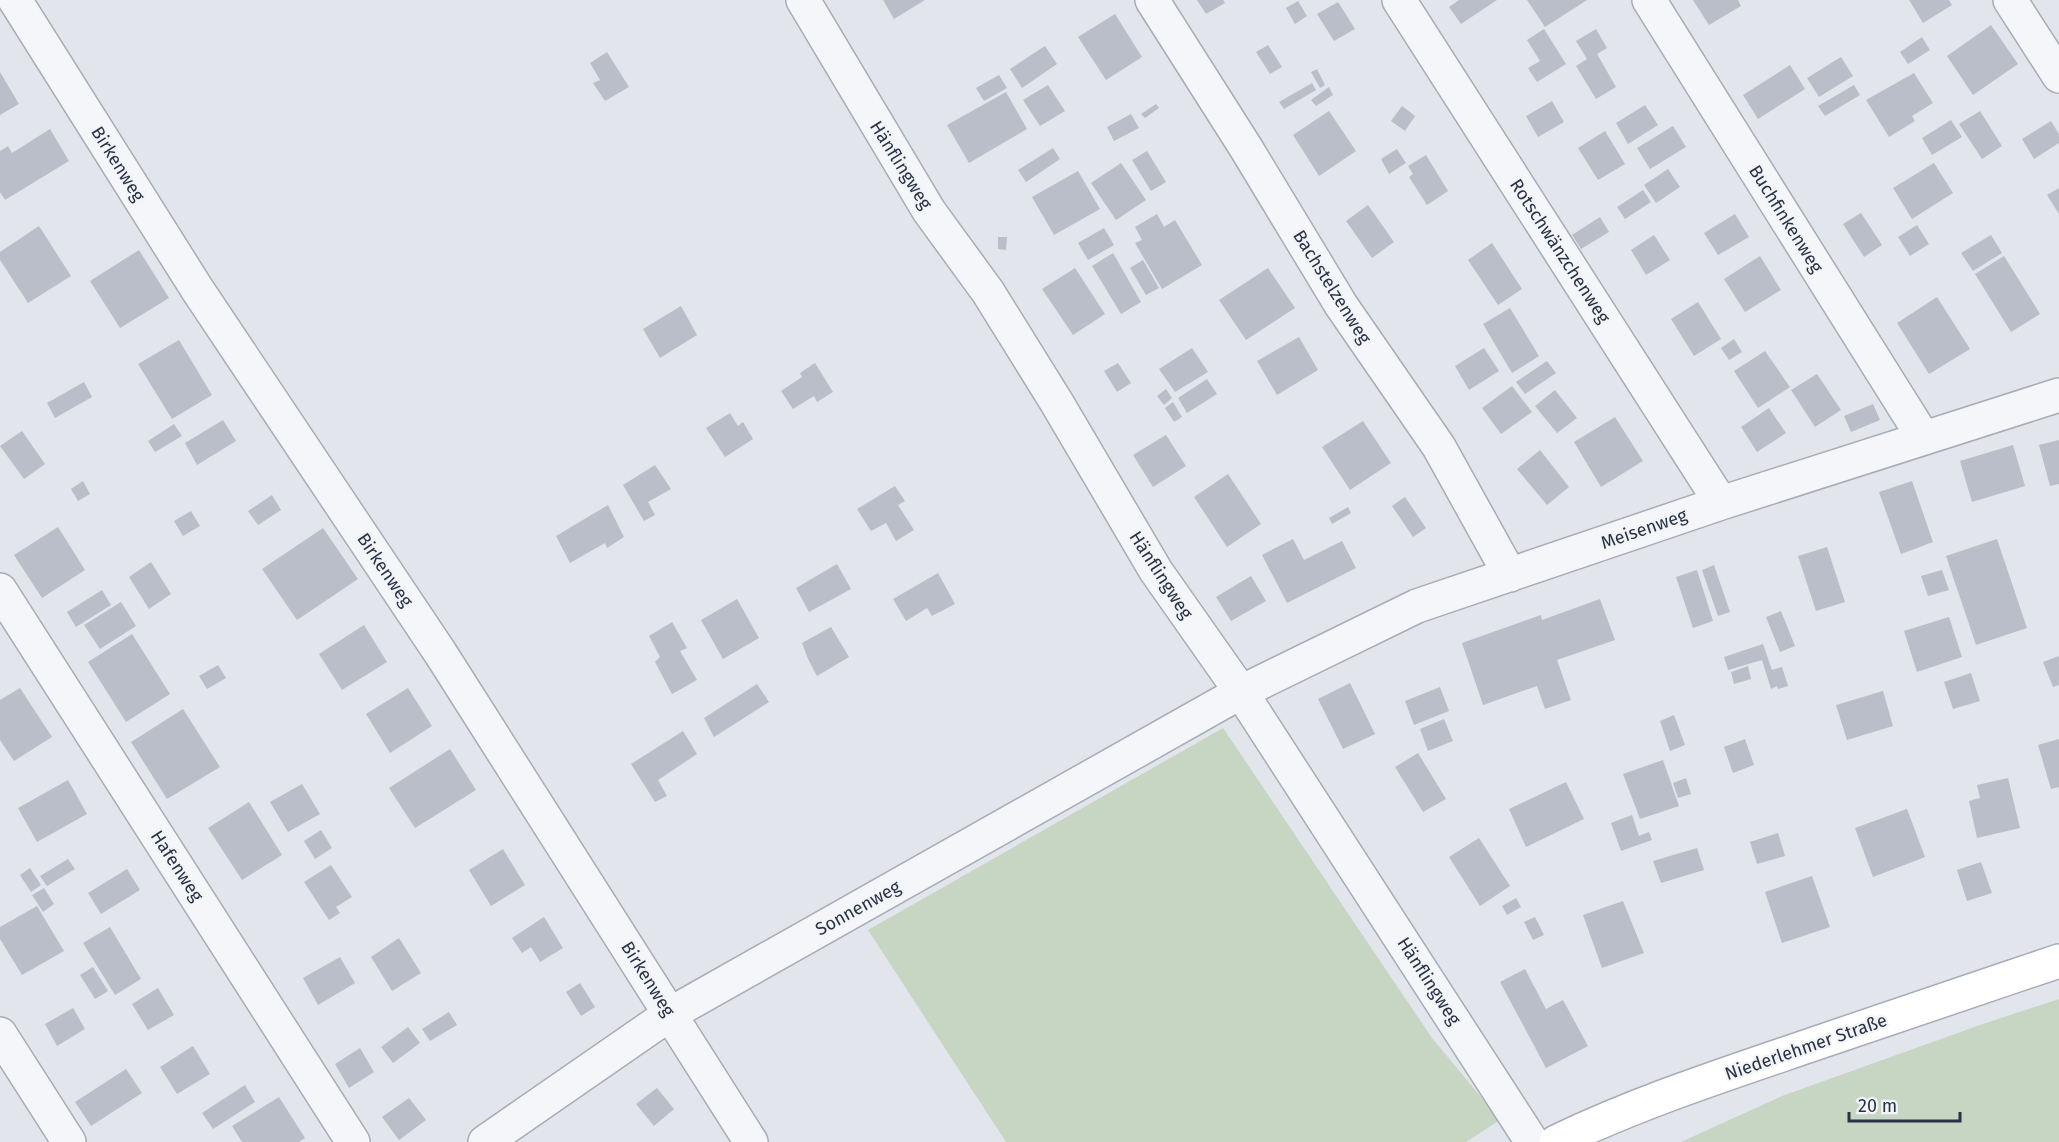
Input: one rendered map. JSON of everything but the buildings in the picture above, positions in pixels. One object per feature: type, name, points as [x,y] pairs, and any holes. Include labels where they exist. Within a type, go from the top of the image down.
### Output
[{"type":"main road","name":"Niederlehmer Straße","points":[[1556,1142],[1623,1112],[1739,1070],[2059,962]]},
{"type":"street","name":"Birkenweg","points":[[15,0],[197,289],[441,654],[751,1142]]},
{"type":"street","name":"Hänflingweg","points":[[803,0],[929,211],[988,292],[1057,403],[1156,572],[1241,692],[1532,1142]]},
{"type":"street","name":"Bachstelzenweg","points":[[1152,0],[1246,148],[1341,305],[1439,447],[1510,574]]},
{"type":"street","name":"Rotschwänzchenweg","points":[[1399,0],[1721,503]]},
{"type":"street","name":"Buchfinkenweg","points":[[1649,0],[1923,437]]},
{"type":"street","points":[[2010,0],[2059,76]]},
{"type":"street","name":"Meisenweg","points":[[1241,692],[1417,606],[1721,503],[2059,395]]},
{"type":"street","name":"Hafenweg","points":[[0,590],[353,1142]]},
{"type":"street","name":"Sonnenweg","points":[[485,1142],[670,1014],[1241,692]]},
{"type":"street","points":[[0,1034],[69,1142]]},
{"type":"green space","points":[[1223,728],[1432,1038],[1500,1120],[1466,1142],[1006,1142],[868,930]]},
{"type":"green space","points":[[2059,999],[2059,1142],[1681,1142],[1782,1096]]}]
